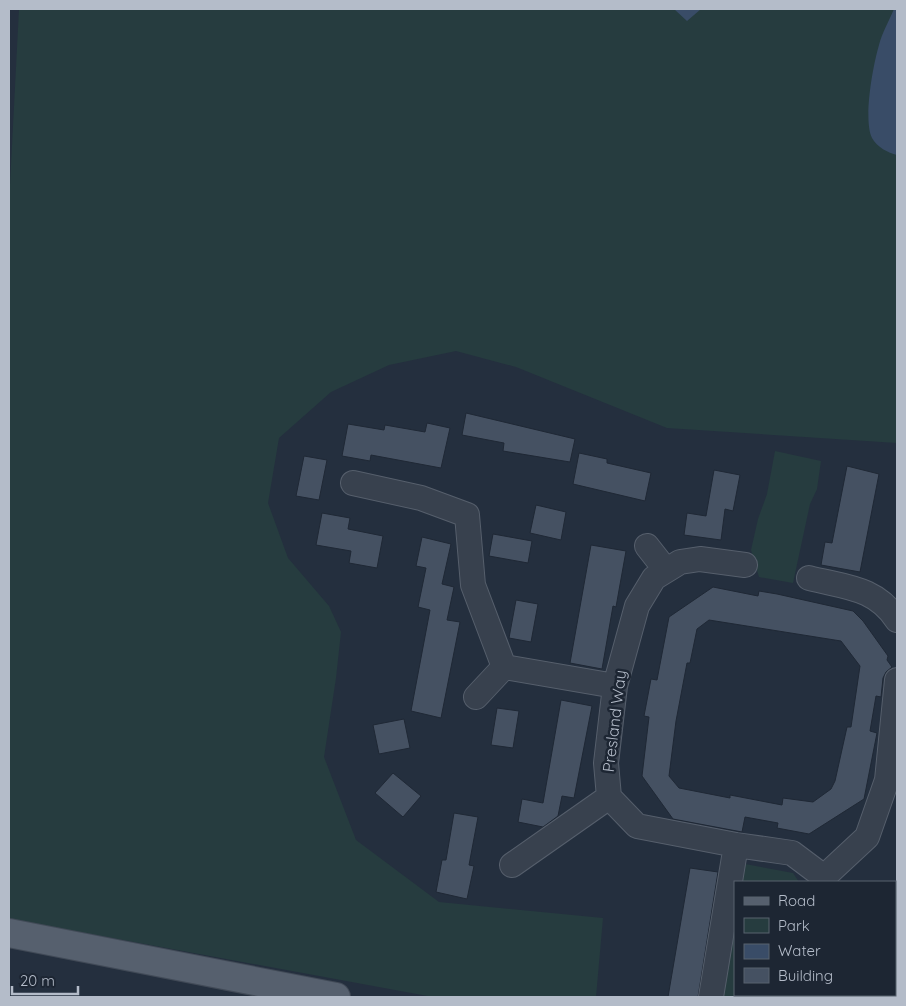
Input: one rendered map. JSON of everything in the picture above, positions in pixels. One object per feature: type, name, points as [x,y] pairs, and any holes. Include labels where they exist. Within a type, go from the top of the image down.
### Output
[{"type":"main road","points":[[9,933],[336,997]]},
{"type":"street","points":[[353,483],[421,498],[467,515],[473,585],[504,667]]},
{"type":"street","points":[[647,546],[666,569]]},
{"type":"street","name":"Presland Way","points":[[608,797],[606,763],[615,686],[637,606],[654,578],[680,562],[700,559],[745,565]]},
{"type":"street","points":[[809,578],[871,593],[891,610],[897,620]]},
{"type":"street","points":[[504,667],[615,686]]},
{"type":"street","points":[[476,697],[504,667]]},
{"type":"street","points":[[512,865],[608,797],[637,826],[736,845],[792,853],[825,879],[867,838],[892,782],[897,680]]},
{"type":"street","points":[[711,997],[736,845]]},
{"type":"green space","points":[[19,9],[897,9],[897,443],[667,428],[516,367],[456,351],[389,365],[331,392],[279,438],[268,503],[288,558],[329,606],[341,632],[324,757],[356,840],[439,902],[603,918],[596,997],[433,997],[9,919],[9,204]]},
{"type":"green space","points":[[775,451],[821,461],[817,489],[810,504],[793,583],[759,577],[751,550],[758,519],[767,494]]},
{"type":"green space","points":[[745,864],[793,873],[798,881],[742,881]]},
{"type":"green space","points":[[734,926],[734,996],[805,996],[805,997],[721,997]]},
{"type":"water","points":[[674,9],[701,9],[687,21]]},
{"type":"water","points":[[894,9],[897,9],[897,155],[883,149],[874,141],[869,130],[868,119],[870,92],[877,54],[882,36]]},
{"type":"building","points":[[466,413],[575,439],[570,462],[503,451],[504,443],[462,435]]},
{"type":"building","points":[[427,423],[450,428],[441,468],[371,455],[370,461],[342,456],[348,424],[384,430],[385,425],[425,432]]},
{"type":"building","points":[[579,453],[607,459],[607,463],[651,473],[645,501],[573,484]]},
{"type":"building","points":[[304,456],[327,460],[319,500],[296,496]]},
{"type":"building","points":[[847,466],[879,474],[860,572],[821,565],[825,542],[832,543]]},
{"type":"building","points":[[714,470],[740,475],[733,511],[725,509],[721,540],[684,535],[687,513],[706,516]]},
{"type":"building","points":[[536,505],[566,512],[561,540],[530,533]]},
{"type":"building","points":[[322,513],[350,518],[348,529],[383,536],[377,568],[349,563],[351,551],[316,545]]},
{"type":"building","points":[[493,534],[532,541],[528,563],[489,556]]},
{"type":"building","points":[[422,537],[451,544],[442,584],[454,587],[447,620],[460,622],[441,718],[411,711],[430,610],[418,607],[426,568],[416,566]]},
{"type":"building","points":[[591,545],[626,551],[616,607],[613,606],[602,669],[570,663]]},
{"type":"building","points":[[713,587],[758,596],[759,591],[777,594],[853,611],[863,621],[888,656],[887,660],[892,667],[883,678],[881,697],[876,696],[870,731],[877,733],[864,799],[809,834],[777,828],[778,823],[745,817],[742,832],[673,819],[642,776],[649,717],[644,716],[651,679],[657,680],[669,617]],"holes":[[[709,620],[841,641],[860,666],[851,727],[847,727],[835,781],[831,789],[813,802],[783,798],[782,805],[730,795],[730,798],[679,788],[669,776],[676,721],[687,663],[690,663],[697,629]]]},
{"type":"building","points":[[516,600],[538,604],[531,642],[509,638]]},
{"type":"building","points":[[561,700],[592,706],[574,798],[562,796],[558,816],[543,827],[518,822],[522,799],[543,803]]},
{"type":"building","points":[[497,708],[519,711],[513,748],[491,745]]},
{"type":"building","points":[[404,719],[410,748],[379,754],[373,725]]},
{"type":"building","points":[[393,773],[421,796],[403,817],[375,793]]},
{"type":"building","points":[[454,813],[478,817],[469,865],[474,866],[467,899],[436,892],[442,860],[446,860]]},
{"type":"building","points":[[690,868],[718,872],[698,997],[668,997]]}]
